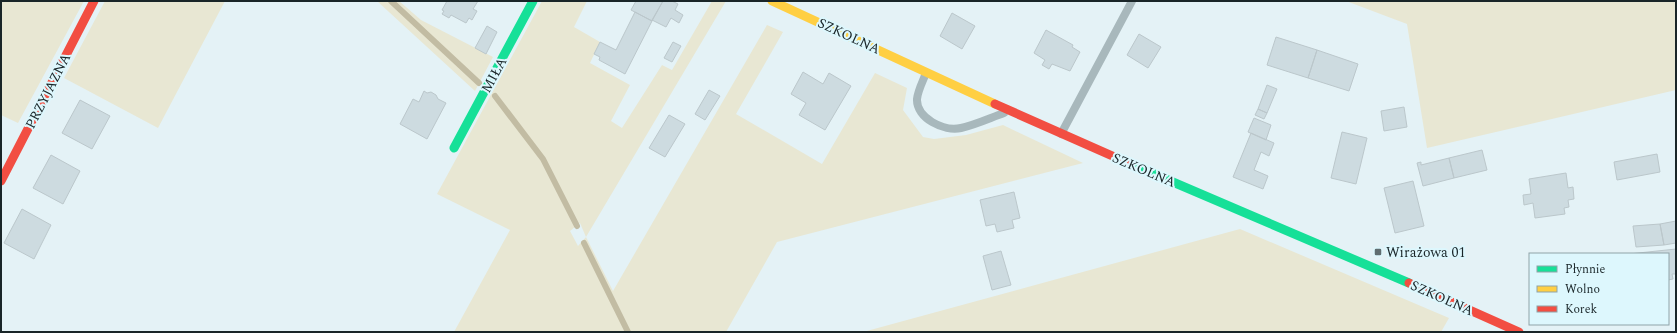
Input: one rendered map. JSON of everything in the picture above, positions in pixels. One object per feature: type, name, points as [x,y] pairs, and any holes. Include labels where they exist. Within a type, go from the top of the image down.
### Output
[{"type":"street","name":"PRZYJAZNA","points":[[1,181],[94,1]]},
{"type":"street","name":"MIŁA","points":[[454,148],[533,1]]},
{"type":"street","name":"SZKOLNA","points":[[772,1],[1060,134],[1373,267],[1519,332]]},
{"type":"lane","points":[[1060,134],[1132,1]]},
{"type":"lane","points":[[927,72],[918,93],[917,101],[921,112],[933,123],[947,129],[959,129],[1010,111]]},
{"type":"green space","points":[[1,1],[84,1],[18,123],[1,115]]},
{"type":"green space","points":[[105,1],[225,1],[158,128],[64,78]]},
{"type":"green space","points":[[377,1],[399,1],[421,20],[493,57],[475,91]]},
{"type":"green space","points":[[542,1],[587,1],[574,27],[600,42],[590,63],[630,85],[611,121],[622,128],[662,65],[672,70],[712,1],[726,1],[586,237],[613,291],[767,25],[783,32],[736,114],[822,164],[875,73],[907,88],[903,110],[923,137],[934,139],[966,135],[1003,125],[1083,163],[777,242],[726,332],[454,332],[510,230],[437,194]],"holes":[[[580,223],[586,237],[578,246],[570,231]]]},
{"type":"green space","points":[[1346,1],[1676,1],[1676,90],[1427,148],[1407,24]]},
{"type":"green space","points":[[1240,229],[1449,318],[1441,332],[863,332]]},
{"type":"building","points":[[447,1],[478,1],[473,9],[477,11],[472,20],[469,18],[466,23],[451,15],[449,18],[442,14],[444,11],[442,10]]},
{"type":"building","points":[[636,1],[663,1],[652,21],[631,10]]},
{"type":"building","points":[[663,1],[672,1],[678,4],[675,10],[683,15],[679,23],[671,18],[666,27],[652,20]]},
{"type":"building","points":[[635,12],[652,21],[625,74],[599,60],[600,57],[594,54],[600,42],[616,50]]},
{"type":"building","points":[[952,13],[975,26],[962,49],[940,36]]},
{"type":"building","points":[[487,26],[497,32],[486,54],[475,48]]},
{"type":"building","points":[[1046,30],[1073,45],[1072,47],[1080,52],[1070,71],[1052,64],[1049,69],[1042,65],[1045,60],[1034,53]]},
{"type":"building","points":[[1139,34],[1161,47],[1148,68],[1127,55]]},
{"type":"building","points":[[1276,37],[1317,50],[1308,78],[1267,65]]},
{"type":"building","points":[[673,42],[681,46],[672,62],[664,58]]},
{"type":"building","points":[[1317,50],[1358,64],[1349,91],[1308,78]]},
{"type":"building","points":[[803,72],[823,84],[829,73],[851,86],[825,130],[799,115],[806,103],[791,94]]},
{"type":"building","points":[[1267,85],[1277,89],[1267,113],[1258,109]]},
{"type":"building","points":[[709,90],[720,96],[705,120],[695,114]]},
{"type":"building","points":[[424,91],[427,93],[431,92],[436,95],[438,99],[446,103],[427,139],[400,124],[413,99],[419,102]]},
{"type":"building","points":[[80,100],[110,116],[92,149],[62,133]]},
{"type":"building","points":[[1404,107],[1407,127],[1384,131],[1381,111]]},
{"type":"building","points":[[1258,109],[1267,113],[1264,119],[1255,115]]},
{"type":"building","points":[[669,115],[685,124],[665,157],[649,148]]},
{"type":"building","points":[[1254,118],[1271,125],[1266,140],[1248,132]]},
{"type":"building","points":[[1342,132],[1367,138],[1356,184],[1331,178]]},
{"type":"building","points":[[1251,133],[1274,143],[1269,156],[1261,152],[1254,170],[1268,176],[1263,189],[1233,177]]},
{"type":"building","points":[[1482,150],[1487,170],[1454,178],[1449,158]]},
{"type":"building","points":[[1657,154],[1660,172],[1617,180],[1614,162]]},
{"type":"building","points":[[51,155],[80,171],[63,204],[33,188]]},
{"type":"building","points":[[1449,158],[1454,178],[1423,186],[1417,163],[1421,162],[1421,165]]},
{"type":"building","points":[[1566,173],[1568,188],[1573,187],[1574,199],[1568,200],[1569,207],[1564,208],[1565,214],[1535,218],[1533,203],[1524,205],[1523,195],[1531,194],[1529,179]]},
{"type":"building","points":[[1413,181],[1424,226],[1395,233],[1384,188]]},
{"type":"building","points":[[1014,192],[1020,218],[1012,220],[1014,228],[997,232],[995,224],[986,226],[980,200]]},
{"type":"building","points":[[22,209],[51,225],[34,259],[4,243]]},
{"type":"building","points":[[1676,221],[1676,243],[1664,245],[1660,224]]},
{"type":"building","points":[[1660,224],[1664,245],[1636,247],[1633,226]]},
{"type":"building","points":[[1676,249],[1676,274],[1672,274],[1673,279],[1669,280],[1669,253],[1638,253]]},
{"type":"building","points":[[1001,251],[1011,285],[992,290],[983,256]]},
{"type":"waterway","points":[[391,1],[479,83]]},
{"type":"waterway","points":[[495,96],[543,159],[577,226]]},
{"type":"waterway","points":[[584,243],[628,332]]},
{"type":"traffic: fast","points":[[454,148],[533,1]]},
{"type":"traffic: fast","points":[[1126,162],[1409,283]]},
{"type":"traffic: slow","points":[[772,1],[995,104]]},
{"type":"traffic: jam","points":[[1,181],[94,1]]},
{"type":"traffic: jam","points":[[995,104],[1126,162]]},
{"type":"traffic: jam","points":[[1409,283],[1519,332]]},
{"type":"place","name":"Wirażowa 01","points":[[1378,252]]}]
